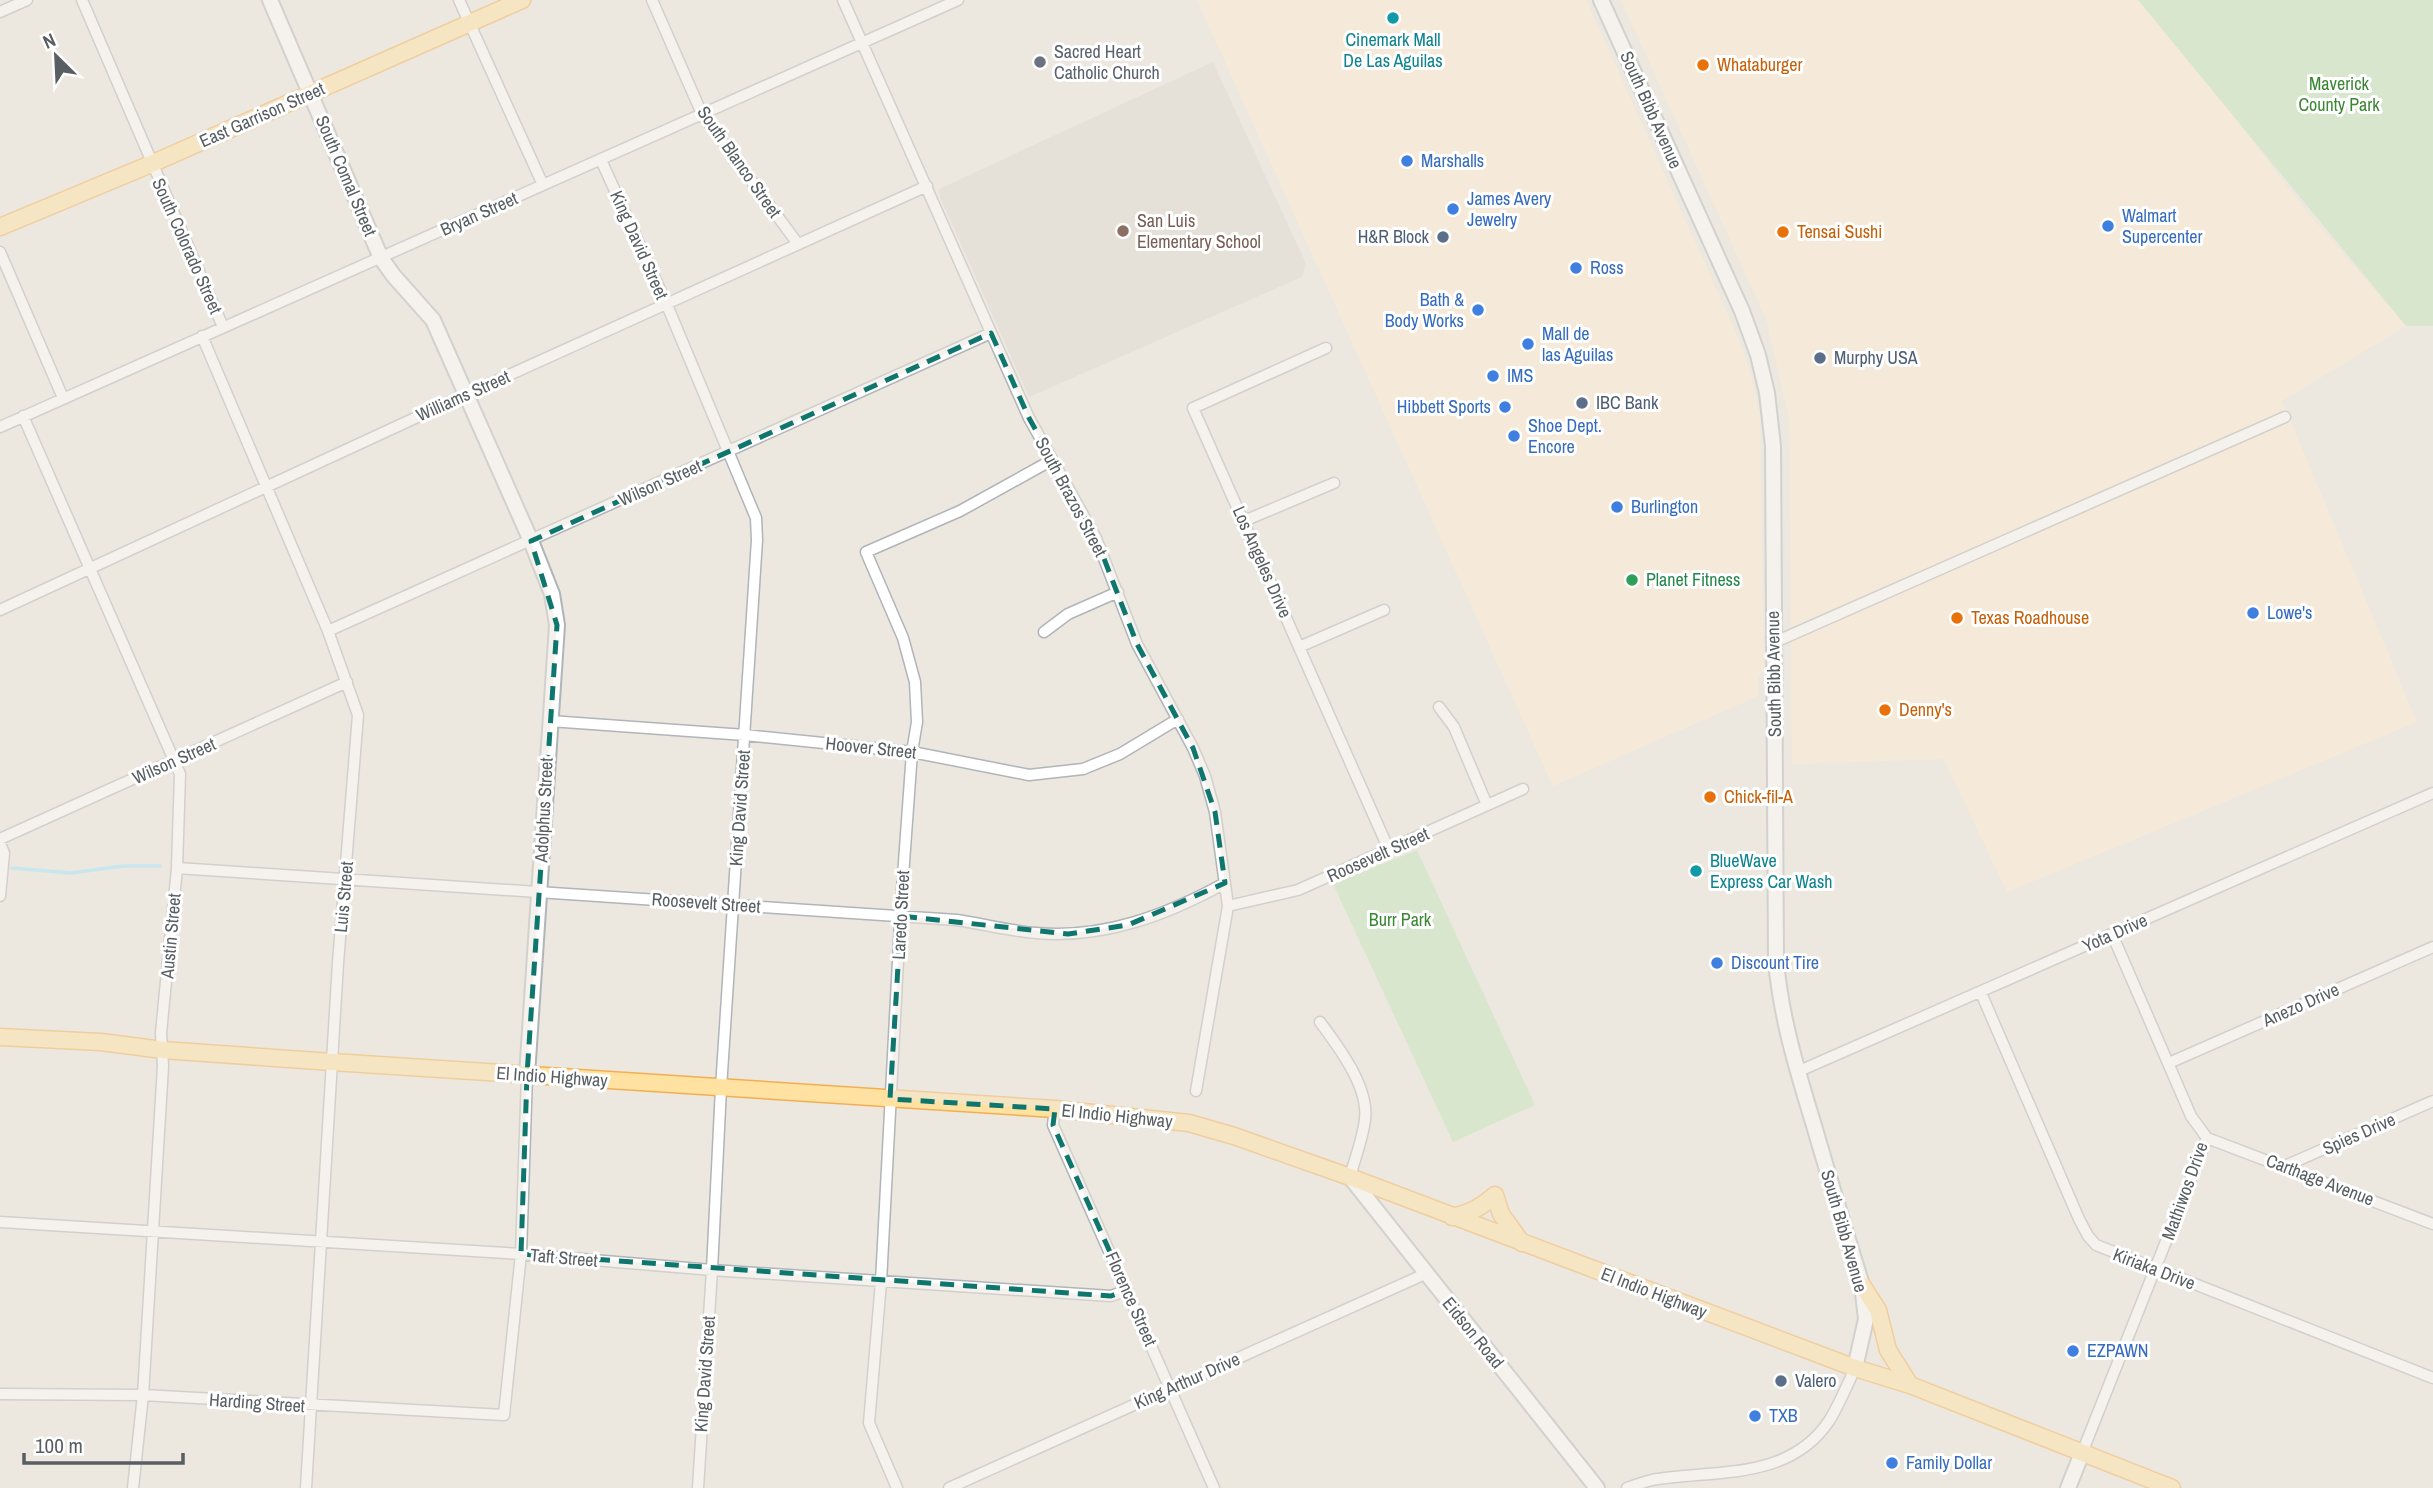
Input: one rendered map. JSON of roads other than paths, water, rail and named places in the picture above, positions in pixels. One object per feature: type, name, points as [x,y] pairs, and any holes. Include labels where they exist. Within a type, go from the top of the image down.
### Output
[{"type":"main road","name":"East Garrison Street","points":[[0,227],[151,164],[522,0]]},
{"type":"main road","name":"El Indio Highway","points":[[0,1037],[101,1042],[163,1050],[332,1062],[1055,1109],[1189,1123],[1350,1177],[1855,1368],[1910,1385],[2172,1488]]},
{"type":"main road","points":[[1452,1217],[1477,1209],[1495,1195],[1501,1214],[1522,1243]]},
{"type":"main road","points":[[1862,1285],[1878,1310],[1888,1350],[1910,1385]]},
{"type":"street","points":[[0,12],[27,0]]},
{"type":"street","name":"South Colorado Street","points":[[82,0],[223,327]]},
{"type":"street","name":"South Comal Street","points":[[270,0],[381,258]]},
{"type":"street","points":[[459,0],[543,186]]},
{"type":"street","name":"South Blanco Street","points":[[652,0],[702,114],[798,244]]},
{"type":"street","name":"South Brazos Street","points":[[843,0],[1029,418],[1096,538],[1137,644],[1178,719],[1205,776],[1216,812],[1228,906],[1196,1091]]},
{"type":"street","name":"Bryan Street","points":[[0,427],[958,0]]},
{"type":"street","name":"South Bibb Avenue","points":[[1601,0],[1742,311],[1758,355],[1767,393],[1773,446],[1776,961],[1783,1019],[1797,1072],[1862,1285],[1866,1319],[1855,1368]]},
{"type":"street","name":"King David Street","points":[[601,160],[667,305],[756,517],[757,540],[698,1488]]},
{"type":"street","name":"Williams Street","points":[[0,610],[467,394],[927,186]]},
{"type":"street","points":[[0,252],[64,398]]},
{"type":"street","name":"Adolphus Street","points":[[381,258],[433,320],[531,541],[556,610],[558,625],[527,1075],[522,1254],[505,1405]]},
{"type":"street","name":"Wilson Street","points":[[328,631],[991,333]]},
{"type":"street","name":"Luis Street","points":[[202,336],[328,631],[358,715],[338,963],[306,1488]]},
{"type":"street","name":"Los Angeles Drive","points":[[1326,348],[1193,408],[1390,850]]},
{"type":"street","name":"Austin Street","points":[[23,416],[180,774],[177,868],[162,1033],[143,1395],[133,1488]]},
{"type":"street","points":[[1775,642],[2285,417]]},
{"type":"street","name":"Laredo Street","points":[[897,1488],[869,1423],[881,1282],[912,751],[917,722],[915,682],[903,638],[866,552],[960,511],[1052,460]]},
{"type":"street","points":[[1244,521],[1334,483]]},
{"type":"street","points":[[1044,632],[1068,614],[1118,592]]},
{"type":"street","points":[[1299,647],[1384,610]]},
{"type":"street","name":"Wilson Street","points":[[0,841],[347,682]]},
{"type":"street","points":[[1439,707],[1454,727],[1487,805]]},
{"type":"street","name":"Hoover Street","points":[[550,722],[745,735],[912,751],[1029,775],[1083,769],[1120,754],[1178,719]]},
{"type":"street","name":"Roosevelt Street","points":[[1228,906],[1298,890],[1523,789]]},
{"type":"street","name":"Yota Drive","points":[[1797,1072],[2433,793]]},
{"type":"street","points":[[0,841],[4,853],[0,896]]},
{"type":"street","name":"Roosevelt Street","points":[[177,868],[957,920],[1031,933],[1068,934],[1128,925],[1194,900],[1225,883]]},
{"type":"street","name":"Mathiwos Drive","points":[[2082,1453],[2207,1138],[2192,1116],[2112,934]]},
{"type":"street","name":"Anezo Drive","points":[[2169,1063],[2433,947]]},
{"type":"street","name":"Kiriaka Drive","points":[[1980,993],[2088,1236],[2096,1245],[2108,1252],[2433,1378]]},
{"type":"street","points":[[1320,1022],[1358,1079],[1366,1117],[1350,1177]]},
{"type":"street","name":"Spies Drive","points":[[2285,1166],[2433,1101]]},
{"type":"street","name":"Florence Street","points":[[1055,1109],[1053,1125],[1214,1488]]},
{"type":"street","name":"Carthage Avenue","points":[[2207,1138],[2433,1224]]},
{"type":"street","name":"Eidson Road","points":[[1350,1177],[1425,1275],[1597,1488]]},
{"type":"street","name":"Taft Street","points":[[0,1222],[522,1254],[712,1270],[1111,1296],[1127,1290]]},
{"type":"street","name":"King Arthur Drive","points":[[949,1488],[1425,1275]]},
{"type":"street","points":[[1627,1488],[1652,1480],[1736,1472],[1772,1464],[1796,1452],[1828,1423],[1855,1368]]},
{"type":"street","name":"Harding Street","points":[[0,1395],[143,1395],[504,1415],[505,1405]]},
{"type":"street","points":[[2068,1488],[2082,1453]]},
{"type":"waterway","points":[[12,868],[71,873],[123,866],[160,866]]},
{"type":"place","name":"Cinemark Mall De Las Aguilas","points":[[1393,18]]},
{"type":"place","name":"Sacred Heart Catholic Church","points":[[1040,62]]},
{"type":"place","name":"Whataburger","points":[[1703,65]]},
{"type":"place","name":"Marshalls","points":[[1407,161]]},
{"type":"place","name":"James Avery Jewelry","points":[[1453,209]]},
{"type":"place","name":"Walmart Supercenter","points":[[2108,226]]},
{"type":"place","name":"San Luis Elementary School","points":[[1123,231]]},
{"type":"place","name":"Tensai Sushi","points":[[1783,232]]},
{"type":"place","name":"H&R Block","points":[[1443,237]]},
{"type":"place","name":"Ross","points":[[1576,268]]},
{"type":"place","name":"Bath & Body Works","points":[[1478,310]]},
{"type":"place","name":"Mall de las Aguilas","points":[[1528,344]]},
{"type":"place","name":"Murphy USA","points":[[1820,358]]},
{"type":"place","name":"IMS","points":[[1493,376]]},
{"type":"place","name":"IBC Bank","points":[[1582,403]]},
{"type":"place","name":"Hibbett Sports","points":[[1505,407]]},
{"type":"place","name":"Shoe Dept. Encore","points":[[1514,436]]},
{"type":"place","name":"Burlington","points":[[1617,507]]},
{"type":"place","name":"Planet Fitness","points":[[1632,580]]},
{"type":"place","name":"Lowe's","points":[[2253,613]]},
{"type":"place","name":"Texas Roadhouse","points":[[1957,618]]},
{"type":"place","name":"Denny's","points":[[1885,710]]},
{"type":"place","name":"Chick-fil-A","points":[[1710,797]]},
{"type":"place","name":"BlueWave Express Car Wash","points":[[1696,871]]},
{"type":"place","name":"Discount Tire","points":[[1717,963]]},
{"type":"place","name":"EZPAWN","points":[[2073,1351]]},
{"type":"place","name":"Valero","points":[[1781,1381]]},
{"type":"place","name":"TXB","points":[[1755,1416]]},
{"type":"place","name":"Family Dollar","points":[[1892,1463]]},
{"type":"park label","name":"Maverick County Park","points":[[2339,94]]},
{"type":"park label","name":"Burr Park","points":[[1400,920]]}]
